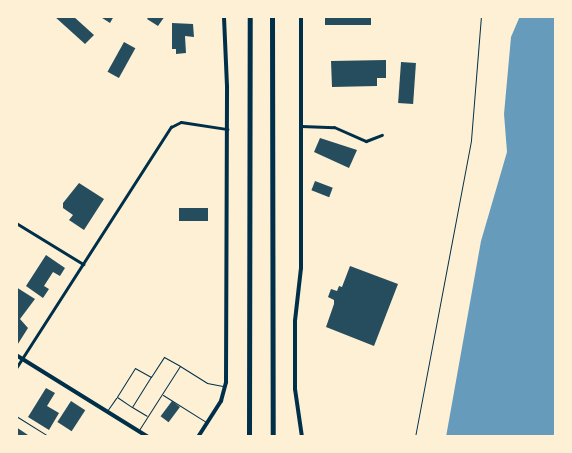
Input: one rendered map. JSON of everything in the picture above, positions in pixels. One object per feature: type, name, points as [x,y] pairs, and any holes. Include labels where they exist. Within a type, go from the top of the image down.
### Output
[{"type":"highway","points":[[249,437],[250,16]]},
{"type":"highway","points":[[272,16],[273,437]]},
{"type":"street","points":[[198,437],[220,401],[225,386],[227,129],[224,16]]},
{"type":"street","points":[[301,16],[301,268],[295,321],[295,397],[302,437]]},
{"type":"street","points":[[16,368],[171,127],[181,122],[227,129]]},
{"type":"street","points":[[301,126],[334,127],[366,141],[382,135]]},
{"type":"street","points":[[16,223],[83,264]]},
{"type":"street","points":[[16,355],[148,437]]},
{"type":"lane","points":[[132,407],[164,357],[207,383],[225,386]]},
{"type":"lane","points":[[139,431],[180,366]]},
{"type":"lane","points":[[107,411],[135,368],[151,378]]},
{"type":"lane","points":[[162,395],[206,423]]},
{"type":"lane","points":[[117,397],[148,416]]},
{"type":"lane","points":[[16,416],[49,437]]},
{"type":"path","points":[[415,437],[471,140],[481,16]]},
{"type":"water","points":[[520,16],[556,16],[556,428],[553,437],[446,437],[481,241],[507,152],[504,114],[511,37]]},
{"type":"building","points":[[54,16],[73,16],[94,35],[85,44]]},
{"type":"building","points":[[99,16],[114,16],[110,23]]},
{"type":"building","points":[[149,16],[165,16],[158,26],[147,19]]},
{"type":"building","points":[[325,16],[371,16],[371,25],[325,25]]},
{"type":"building","points":[[172,23],[193,24],[194,37],[185,36],[186,53],[176,54],[176,49],[172,49]]},
{"type":"building","points":[[124,42],[135,48],[119,78],[108,72]]},
{"type":"building","points":[[386,60],[386,78],[377,78],[377,86],[332,87],[331,61]]},
{"type":"building","points":[[401,62],[416,63],[413,104],[398,103]]},
{"type":"building","points":[[320,138],[357,150],[349,168],[314,152]]},
{"type":"building","points":[[315,181],[333,188],[329,197],[311,190]]},
{"type":"building","points":[[79,183],[104,199],[84,230],[69,220],[73,215],[63,208],[63,203]]},
{"type":"building","points":[[179,208],[208,208],[208,221],[179,221]]},
{"type":"building","points":[[46,255],[65,268],[60,276],[53,272],[44,286],[49,289],[43,298],[26,286]]},
{"type":"building","points":[[350,266],[398,284],[374,346],[326,327],[334,304],[334,300],[328,297],[331,289],[337,291],[339,286],[342,287]]},
{"type":"building","points":[[16,287],[35,299],[20,319],[28,328],[16,347]]},
{"type":"building","points":[[46,388],[55,393],[47,406],[59,413],[49,430],[28,417]]},
{"type":"building","points":[[71,401],[85,410],[72,431],[57,422]]},
{"type":"building","points":[[172,401],[180,407],[169,422],[161,416]]},
{"type":"building","points":[[16,427],[31,437],[16,437]]}]
